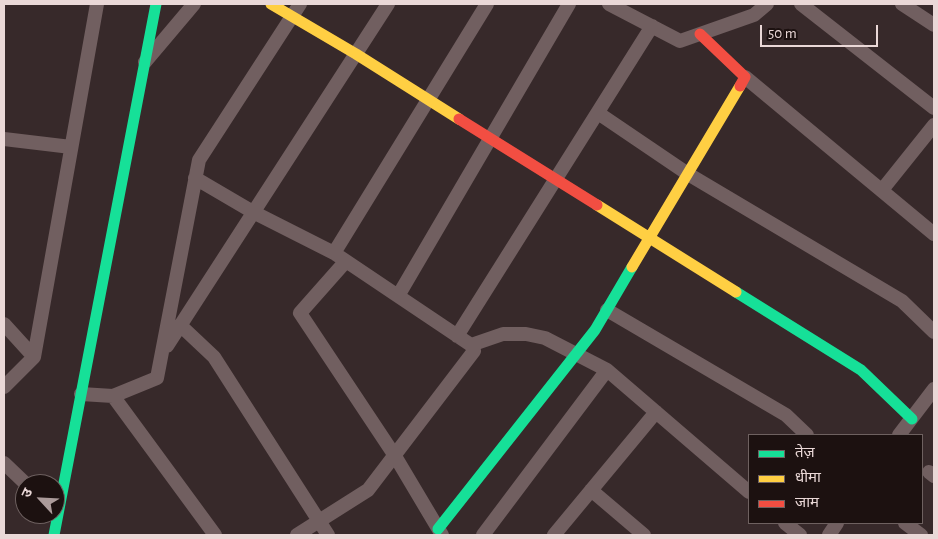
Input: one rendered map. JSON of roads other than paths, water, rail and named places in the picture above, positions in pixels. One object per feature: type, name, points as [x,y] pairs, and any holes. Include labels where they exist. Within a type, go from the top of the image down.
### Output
[{"type":"street","points":[[4,387],[34,358],[97,4]]},
{"type":"street","points":[[64,474],[81,394],[156,4]]},
{"type":"street","points":[[144,62],[194,4]]},
{"type":"street","points":[[271,4],[297,10],[356,54],[428,100],[861,370],[912,419]]},
{"type":"street","points":[[162,353],[388,4]]},
{"type":"street","points":[[487,4],[428,100],[340,257],[300,313],[395,456],[440,532],[595,330],[745,77]]},
{"type":"street","points":[[398,296],[569,4]]},
{"type":"street","points":[[610,4],[680,41],[754,15],[767,4]]},
{"type":"street","points":[[801,4],[934,108]]},
{"type":"street","points":[[902,4],[934,25]]},
{"type":"street","points":[[81,394],[113,396],[157,378],[198,160],[297,10]]},
{"type":"street","points":[[457,336],[652,26]]},
{"type":"street","points":[[700,34],[745,77],[934,234]]},
{"type":"street","points":[[598,113],[688,174],[902,301],[934,332]]},
{"type":"street","points":[[882,190],[934,125]]},
{"type":"street","points":[[4,138],[71,147]]},
{"type":"street","points":[[195,178],[253,212],[340,257],[471,345],[474,352],[368,490],[297,535]]},
{"type":"street","points":[[607,310],[786,415],[806,434]]},
{"type":"street","points":[[4,324],[34,358]]},
{"type":"street","points":[[180,325],[214,357],[328,535]]},
{"type":"street","points":[[471,345],[504,334],[526,334],[545,338],[607,370],[748,491]]},
{"type":"street","points":[[483,535],[607,370]]},
{"type":"street","points":[[900,434],[934,389]]},
{"type":"street","points":[[113,396],[215,535]]},
{"type":"street","points":[[554,535],[656,412]]},
{"type":"street","points":[[4,463],[16,474]]},
{"type":"street","points":[[591,490],[644,535]]},
{"type":"street","points":[[786,524],[800,535]]},
{"type":"street","points":[[828,535],[836,524]]},
{"type":"street","points":[[906,524],[921,535]]}]
